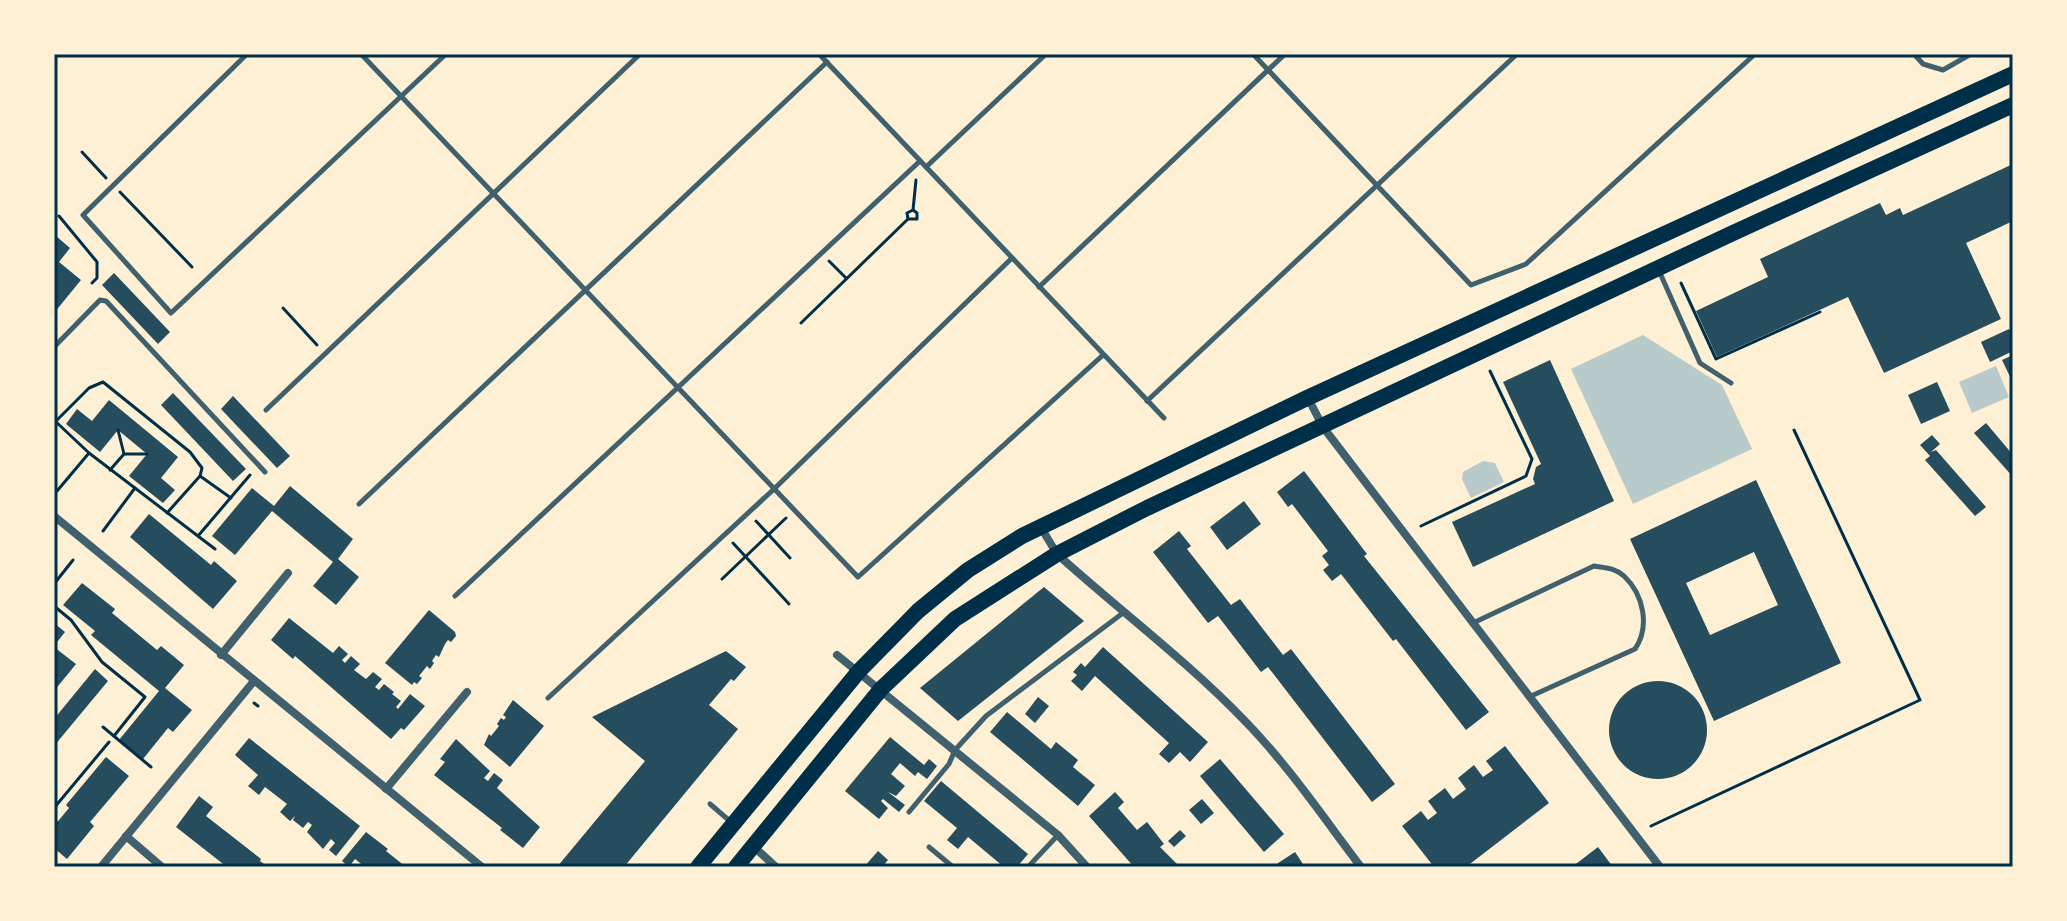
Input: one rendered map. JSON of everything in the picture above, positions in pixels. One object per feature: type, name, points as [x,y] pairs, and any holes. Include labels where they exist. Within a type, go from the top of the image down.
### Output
[{"type":"main road","points":[[698,867],[859,671],[918,611],[951,582],[1040,526],[1307,398],[2013,74]]},
{"type":"main road","points":[[736,867],[881,689],[955,619],[1057,554],[1147,508],[1658,268],[2013,105]]},
{"type":"street","points":[[1307,398],[1323,427],[1660,867]]},
{"type":"street","points":[[54,516],[482,867]]},
{"type":"street","points":[[1040,526],[1057,554],[1206,683],[1246,722],[1290,770],[1361,867]]},
{"type":"street","points":[[221,655],[288,573]]},
{"type":"street","points":[[837,655],[1058,835],[1087,867]]},
{"type":"street","points":[[101,867],[254,681]]},
{"type":"street","points":[[386,789],[467,692]]},
{"type":"street","points":[[126,836],[162,867]]},
{"type":"street","points":[[753,846],[776,867]]},
{"type":"lane","points":[[247,54],[83,215],[171,313],[446,54]]},
{"type":"lane","points":[[361,54],[858,577],[1103,355]]},
{"type":"lane","points":[[266,410],[640,54]]},
{"type":"lane","points":[[819,54],[1164,418]]},
{"type":"lane","points":[[926,167],[1046,54]]},
{"type":"lane","points":[[1253,54],[1471,285],[1526,264],[1755,54]]},
{"type":"lane","points":[[1039,287],[1285,54]]},
{"type":"lane","points":[[1147,401],[1517,54]]},
{"type":"lane","points":[[1914,54],[1923,64],[1943,70],[1971,54]]},
{"type":"lane","points":[[359,504],[827,62]]},
{"type":"lane","points":[[455,596],[920,161]]},
{"type":"lane","points":[[548,698],[774,489],[1012,258]]},
{"type":"lane","points":[[1658,268],[1700,363],[1731,383]]},
{"type":"lane","points":[[54,347],[100,300],[106,301],[265,472]]},
{"type":"lane","points":[[1472,623],[1594,566],[1612,569],[1624,576],[1634,590],[1645,620],[1635,649],[1528,697]]},
{"type":"lane","points":[[909,812],[949,764],[955,750],[986,716],[1123,613]]},
{"type":"lane","points":[[710,804],[733,824]]},
{"type":"lane","points":[[1028,867],[1058,835]]},
{"type":"lane","points":[[929,847],[953,867]]},
{"type":"path","points":[[82,152],[192,267]]},
{"type":"path","points":[[913,210],[920,161]]},
{"type":"path","points":[[908,219],[907,213],[913,210]]},
{"type":"path","points":[[801,323],[908,219],[917,219],[917,213],[913,210]]},
{"type":"path","points":[[59,216],[97,262],[97,278],[92,283]]},
{"type":"path","points":[[822,253],[846,278]]},
{"type":"path","points":[[1681,283],[1716,359],[1820,312]]},
{"type":"path","points":[[283,308],[325,354]]},
{"type":"path","points":[[1421,526],[1526,476],[1532,459],[1490,371]]},
{"type":"path","points":[[167,513],[200,476],[202,468],[190,452],[103,382],[89,388],[55,420],[110,470],[135,488],[167,513],[215,549]]},
{"type":"path","points":[[118,430],[124,454]]},
{"type":"path","points":[[1651,826],[1920,700],[1794,430]]},
{"type":"path","points":[[57,491],[89,453]]},
{"type":"path","points":[[110,470],[124,454],[147,454]]},
{"type":"path","points":[[198,536],[250,475]]},
{"type":"path","points":[[200,476],[231,498]]},
{"type":"path","points":[[103,531],[135,488]]},
{"type":"path","points":[[722,579],[794,510]]},
{"type":"path","points":[[748,512],[790,558]]},
{"type":"path","points":[[725,534],[789,604]]},
{"type":"path","points":[[54,584],[73,560]]},
{"type":"path","points":[[54,606],[71,620],[102,662],[145,697],[114,736]]},
{"type":"path","points":[[103,727],[151,767]]},
{"type":"path","points":[[54,808],[109,742]]},
{"type":"shaded area","points":[[1643,335],[1722,385],[1752,449],[1633,504],[1571,369]]},
{"type":"shaded area","points":[[1996,366],[2009,397],[1972,413],[1959,382]]},
{"type":"shaded area","points":[[1483,461],[1495,463],[1504,482],[1471,498],[1462,479],[1463,472]]},
{"type":"building","points":[[2013,164],[2013,221],[1966,243],[2001,319],[1884,373],[1848,297],[1717,357],[1696,311],[1768,277],[1760,259],[1880,203],[1886,215],[1900,208],[1903,215]]},
{"type":"building","points":[[56,236],[70,248],[59,262],[81,280],[54,313],[54,239]]},
{"type":"building","points":[[114,273],[170,332],[158,344],[102,285]]},
{"type":"building","points":[[2009,329],[2013,337],[2013,351],[1990,362],[1981,342]]},
{"type":"building","points":[[2013,355],[2013,383],[2002,360]]},
{"type":"building","points":[[1550,360],[1614,501],[1473,567],[1452,522],[1535,484],[1536,467],[1541,464],[1503,382]]},
{"type":"building","points":[[1937,382],[1950,411],[1921,424],[1908,395]]},
{"type":"building","points":[[173,393],[246,469],[233,481],[161,405]]},
{"type":"building","points":[[233,396],[290,456],[277,468],[221,409]]},
{"type":"building","points":[[109,400],[178,457],[161,478],[175,490],[163,503],[129,476],[147,454],[118,430],[100,452],[66,424],[77,409],[92,421]]},
{"type":"building","points":[[1986,423],[2013,455],[2013,477],[1974,433]]},
{"type":"building","points":[[1932,435],[1940,444],[1931,452],[1936,450],[1986,507],[1975,516],[1925,460],[1930,456],[1920,445]]},
{"type":"building","points":[[1304,471],[1367,554],[1364,556],[1489,712],[1466,730],[1341,574],[1332,581],[1323,570],[1329,565],[1322,556],[1328,551],[1292,504],[1288,507],[1277,492]]},
{"type":"building","points":[[1756,480],[1841,663],[1714,721],[1630,539]],"holes":[[[1754,552],[1778,605],[1710,635],[1686,583]]]},
{"type":"building","points":[[290,486],[353,539],[338,559],[359,577],[336,605],[313,586],[333,562],[272,511],[235,555],[212,536],[252,488],[274,506]]},
{"type":"building","points":[[1244,501],[1261,524],[1227,550],[1210,527]]},
{"type":"building","points":[[149,514],[211,565],[214,561],[237,581],[213,609],[130,537]]},
{"type":"building","points":[[1179,531],[1191,546],[1187,549],[1231,605],[1240,599],[1283,655],[1291,649],[1395,784],[1372,802],[1268,667],[1261,672],[1218,616],[1208,623],[1153,552]]},
{"type":"building","points":[[82,583],[115,609],[112,613],[157,650],[161,646],[184,665],[165,688],[192,710],[173,732],[168,728],[143,759],[119,740],[159,691],[91,635],[95,631],[63,605]]},
{"type":"building","points":[[1044,587],[1084,621],[958,721],[920,688]]},
{"type":"building","points":[[429,610],[456,636],[451,642],[448,640],[439,657],[436,655],[432,661],[434,663],[430,669],[427,666],[419,676],[422,678],[412,685],[385,663]]},
{"type":"building","points":[[289,618],[333,653],[339,646],[348,654],[342,660],[345,663],[351,656],[360,664],[354,670],[366,679],[373,672],[382,679],[375,687],[379,690],[384,684],[394,692],[392,694],[401,701],[396,707],[398,709],[410,694],[425,706],[404,730],[401,728],[391,739],[295,656],[293,659],[271,640]]},
{"type":"building","points":[[54,623],[65,632],[54,646]]},
{"type":"building","points":[[54,647],[76,664],[54,691]]},
{"type":"building","points":[[1103,647],[1208,742],[1190,762],[1180,752],[1169,763],[1159,754],[1169,743],[1095,676],[1082,691],[1071,681],[1077,675],[1073,672],[1081,663],[1085,667]]},
{"type":"building","points":[[726,651],[746,667],[709,705],[738,729],[624,867],[557,867],[645,761],[592,717]]},
{"type":"building","points":[[95,669],[108,681],[54,746],[54,719]]},
{"type":"building","points":[[1658,681],[1677,685],[1693,695],[1703,711],[1707,730],[1703,749],[1693,765],[1677,775],[1658,779],[1639,775],[1623,765],[1613,749],[1609,730],[1613,711],[1623,695],[1639,685]]},
{"type":"building","points":[[1038,697],[1049,706],[1035,723],[1025,714]]},
{"type":"building","points":[[513,700],[544,726],[510,767],[484,745],[489,734],[491,736],[499,726],[497,724],[501,718],[504,720],[506,717],[503,715]]},
{"type":"building","points":[[1007,712],[1051,749],[1056,742],[1078,760],[1073,767],[1095,785],[1078,806],[990,732]]},
{"type":"building","points":[[890,737],[924,765],[929,759],[937,766],[927,779],[918,772],[915,776],[900,763],[891,774],[905,786],[896,796],[888,792],[905,805],[899,812],[883,799],[881,801],[888,808],[879,819],[845,791]]},
{"type":"building","points":[[249,738],[360,826],[336,856],[329,850],[335,843],[331,839],[323,849],[307,832],[312,825],[308,822],[303,828],[293,820],[295,816],[290,821],[280,812],[287,804],[265,787],[259,795],[248,786],[258,775],[235,755]]},
{"type":"building","points":[[456,739],[490,771],[484,778],[488,781],[494,773],[503,780],[497,788],[540,827],[523,848],[434,775],[445,762],[440,759]]},
{"type":"building","points":[[1505,746],[1549,803],[1466,867],[1434,867],[1402,826],[1421,811],[1428,820],[1437,813],[1428,801],[1445,788],[1453,799],[1466,789],[1458,778],[1474,765],[1483,777],[1493,770],[1486,761]]},
{"type":"building","points":[[106,757],[129,776],[90,822],[94,826],[67,859],[54,848],[54,826],[69,808],[66,805]]},
{"type":"building","points":[[1220,759],[1284,834],[1264,852],[1200,776]]},
{"type":"building","points":[[941,781],[1028,854],[1017,867],[1004,867],[968,837],[958,849],[947,840],[957,828],[924,801]]},
{"type":"building","points":[[1115,792],[1124,802],[1118,808],[1137,830],[1147,822],[1164,844],[1160,847],[1180,867],[1134,867],[1089,816]]},
{"type":"building","points":[[199,796],[213,807],[206,816],[268,867],[227,867],[176,827]]},
{"type":"building","points":[[1202,799],[1214,813],[1201,824],[1189,810]]},
{"type":"building","points":[[1180,830],[1186,836],[1174,847],[1168,841]]},
{"type":"building","points":[[366,832],[406,867],[365,867],[355,859],[349,867],[342,861]]},
{"type":"building","points":[[1598,847],[1613,867],[1572,867]]},
{"type":"building","points":[[878,851],[888,860],[882,867],[864,867]]},
{"type":"building","points":[[1295,852],[1305,867],[1272,867]]}]
